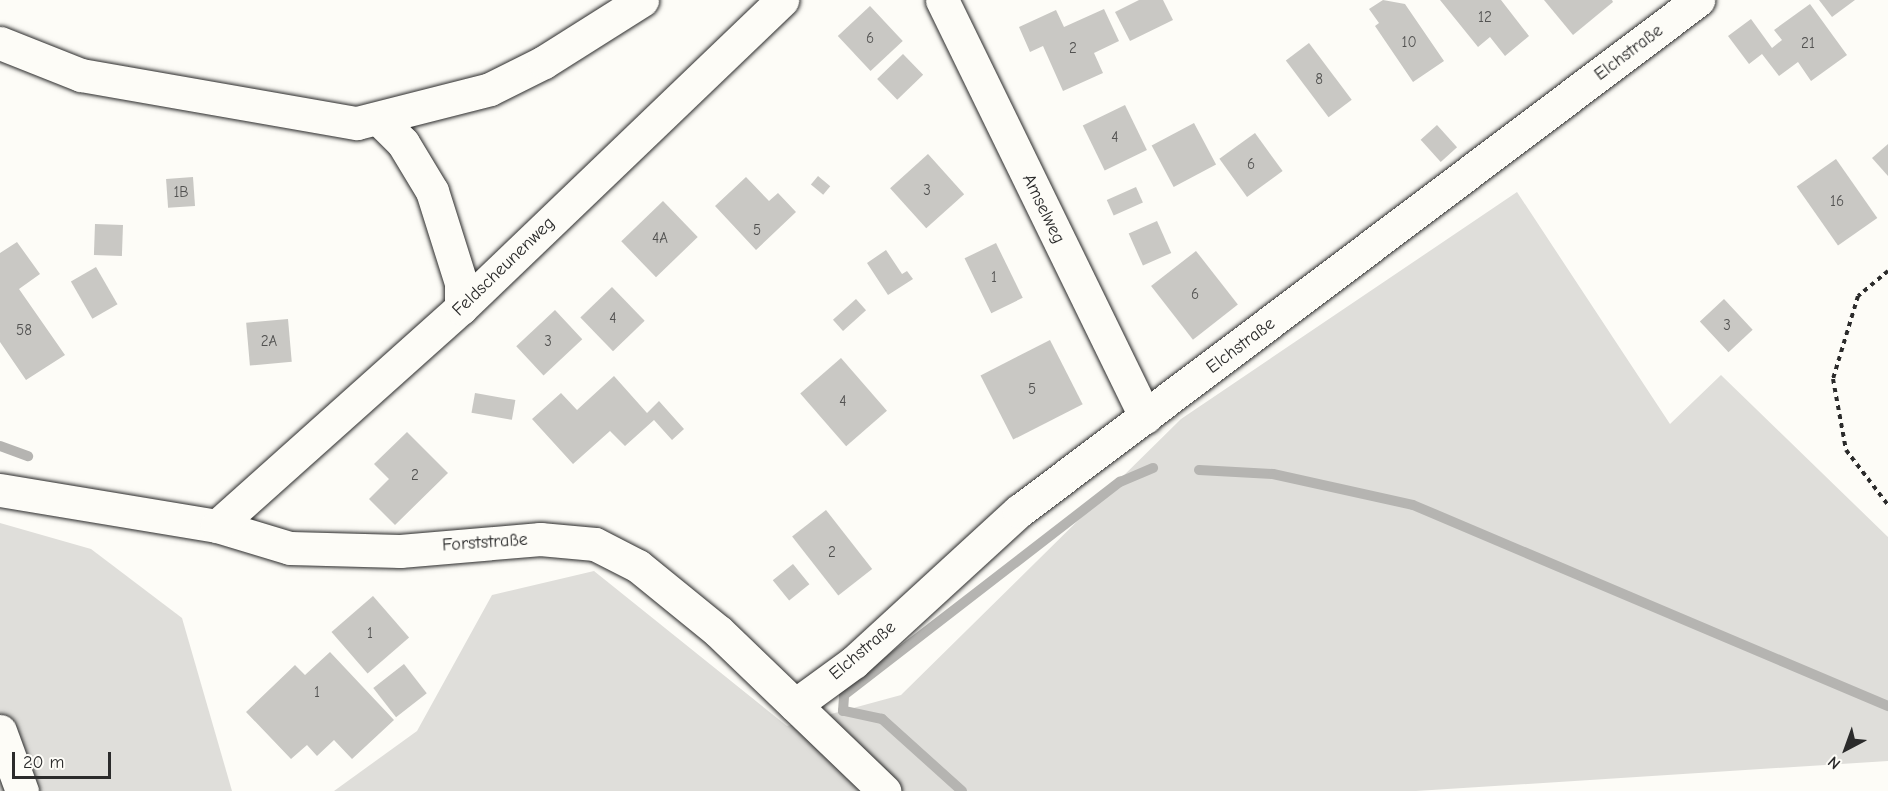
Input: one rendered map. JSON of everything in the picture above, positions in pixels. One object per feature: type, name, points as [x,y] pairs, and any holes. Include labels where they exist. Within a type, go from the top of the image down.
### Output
[{"type":"street","points":[[0,43],[81,75],[244,107],[357,123],[381,121],[490,89],[544,62],[642,0]]},
{"type":"street","name":"Feldscheunenweg","points":[[217,526],[461,308],[782,0]]},
{"type":"street","name":"Amselweg","points":[[942,0],[1145,417]]},
{"type":"street","name":"Elchstraße","points":[[795,705],[854,662],[1019,511],[1698,0]]},
{"type":"street","points":[[381,121],[403,143],[432,191],[461,283],[461,308]]},
{"type":"street","name":"Forststraße","points":[[0,490],[217,526],[290,548],[349,552],[540,539],[595,544],[647,573],[795,705],[884,791]]},
{"type":"street","points":[[0,731],[22,791]]},
{"type":"path","points":[[1888,271],[1858,296],[1833,379],[1846,450],[1888,505]]},
{"type":"shaded area","points":[[1517,192],[1670,424],[1721,375],[1888,537],[1888,761],[1416,791],[334,791],[417,731],[492,595],[594,571],[787,726],[901,695],[1181,419]]},
{"type":"shaded area","points":[[0,523],[91,549],[182,618],[232,791],[0,791]]},
{"type":"building","points":[[1139,0],[1163,0],[1173,20],[1130,41],[1115,12]]},
{"type":"building","points":[[1383,0],[1405,4],[1444,61],[1413,82],[1375,26],[1379,23],[1369,9]]},
{"type":"building","points":[[1440,0],[1501,0],[1529,36],[1505,56],[1490,37],[1478,47]]},
{"type":"building","points":[[1544,0],[1612,0],[1613,2],[1573,35]]},
{"type":"building","points":[[1819,0],[1855,0],[1832,17]]},
{"type":"building","points":[[1810,4],[1847,55],[1811,81],[1798,62],[1779,76],[1762,54],[1749,64],[1728,36],[1751,19],[1772,48],[1782,40],[1774,30]]},
{"type":"building","points":[[870,6],[903,41],[871,71],[838,36]]},
{"type":"building","points":[[1104,9],[1119,41],[1094,53],[1103,73],[1063,91],[1043,46],[1030,52],[1019,27],[1056,10],[1064,27]]},
{"type":"building","points":[[1309,43],[1352,100],[1329,117],[1286,60]]},
{"type":"building","points":[[903,54],[923,75],[897,100],[877,79]]},
{"type":"building","points":[[1125,105],[1147,150],[1105,171],[1083,126]]},
{"type":"building","points":[[1194,123],[1216,164],[1174,187],[1152,146]]},
{"type":"building","points":[[1437,125],[1457,147],[1441,162],[1421,140]]},
{"type":"building","points":[[1255,133],[1283,171],[1247,197],[1219,159]]},
{"type":"building","points":[[1888,144],[1888,176],[1872,158]]},
{"type":"building","points":[[928,154],[964,194],[926,228],[890,188]]},
{"type":"building","points":[[1836,159],[1877,218],[1838,246],[1797,187]]},
{"type":"building","points":[[818,176],[830,186],[823,195],[811,184]]},
{"type":"building","points":[[193,177],[195,206],[168,208],[166,179]]},
{"type":"building","points":[[746,177],[769,201],[778,193],[796,212],[756,250],[715,206]]},
{"type":"building","points":[[1136,187],[1143,203],[1114,216],[1107,200]]},
{"type":"building","points":[[663,201],[698,237],[656,277],[621,241]]},
{"type":"building","points":[[1157,221],[1171,253],[1143,266],[1129,234]]},
{"type":"building","points":[[95,224],[123,225],[122,256],[94,255]]},
{"type":"building","points":[[17,242],[40,274],[19,289],[65,355],[26,380],[0,342],[0,253]]},
{"type":"building","points":[[996,243],[1023,298],[991,313],[965,258]]},
{"type":"building","points":[[886,250],[902,274],[907,271],[913,279],[888,295],[867,263]]},
{"type":"building","points":[[1196,251],[1238,305],[1193,340],[1151,286]]},
{"type":"building","points":[[96,267],[118,304],[92,319],[71,282]]},
{"type":"building","points":[[612,287],[645,321],[613,351],[580,318]]},
{"type":"building","points":[[856,299],[866,310],[843,331],[833,320]]},
{"type":"building","points":[[1724,299],[1753,330],[1729,352],[1700,322]]},
{"type":"building","points":[[555,310],[582,339],[544,375],[516,346]]},
{"type":"building","points":[[288,319],[292,362],[250,365],[246,323]]},
{"type":"building","points":[[1050,340],[1083,404],[1013,440],[981,375]]},
{"type":"building","points":[[841,358],[887,411],[846,446],[800,393]]},
{"type":"building","points":[[614,376],[647,413],[659,401],[684,429],[672,440],[654,420],[625,446],[610,431],[573,464],[532,419],[561,393],[577,410]]},
{"type":"building","points":[[475,393],[515,400],[512,420],[472,413]]},
{"type":"building","points":[[407,432],[448,473],[395,525],[369,499],[389,479],[374,464]]},
{"type":"building","points":[[826,510],[872,569],[838,596],[792,536]]},
{"type":"building","points":[[793,564],[809,584],[789,601],[773,580]]},
{"type":"building","points":[[373,596],[409,638],[368,674],[331,632]]},
{"type":"building","points":[[330,652],[394,720],[352,759],[334,740],[317,756],[307,745],[291,759],[246,712],[295,665],[305,675]]},
{"type":"building","points":[[404,664],[427,693],[396,717],[373,688]]},
{"type":"waterway","points":[[0,446],[28,456]]},
{"type":"waterway","points":[[962,791],[882,719],[843,711],[844,695],[1120,482],[1153,468]]},
{"type":"waterway","points":[[1199,470],[1273,474],[1413,505],[1888,706]]}]
